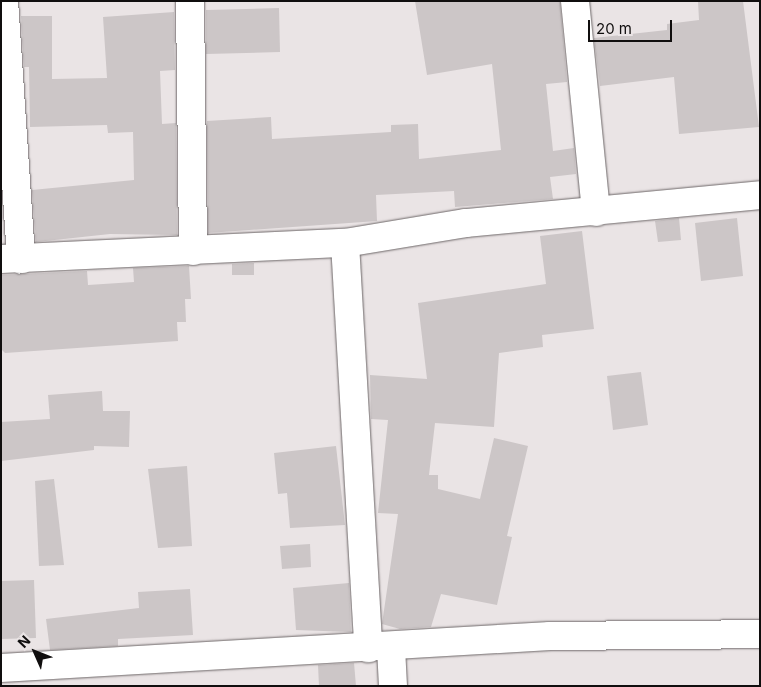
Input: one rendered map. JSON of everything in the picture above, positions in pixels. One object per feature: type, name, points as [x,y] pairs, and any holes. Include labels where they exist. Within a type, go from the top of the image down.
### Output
[{"type":"street","points":[[4,1],[11,259],[345,243],[466,224],[760,195]]},
{"type":"street","points":[[190,1],[193,251]]},
{"type":"street","points":[[575,1],[596,212]]},
{"type":"street","points":[[345,243],[380,648],[393,686]]},
{"type":"street","points":[[1,668],[380,648],[550,636],[760,634]]},
{"type":"building","points":[[415,1],[560,1],[567,82],[546,84],[553,151],[574,148],[576,174],[550,177],[553,199],[455,207],[454,191],[376,195],[377,221],[208,233],[207,121],[271,117],[272,139],[391,132],[391,125],[418,124],[419,159],[501,150],[492,64],[427,75]]},
{"type":"building","points":[[698,1],[743,1],[759,127],[679,134],[674,77],[600,86],[594,38],[667,30],[667,24],[699,20]]},
{"type":"building","points":[[279,8],[280,52],[206,54],[206,10]]},
{"type":"building","points":[[174,12],[175,70],[160,71],[162,124],[176,123],[177,235],[110,234],[36,242],[32,190],[134,180],[133,132],[108,133],[107,125],[30,127],[29,67],[24,67],[21,16],[52,16],[52,79],[107,78],[103,17]]},
{"type":"building","points":[[679,218],[681,240],[658,242],[655,221]]},
{"type":"building","points":[[737,218],[743,276],[701,281],[695,223]]},
{"type":"building","points":[[582,231],[594,329],[542,335],[543,347],[499,353],[494,427],[435,423],[429,475],[438,475],[438,489],[480,499],[494,438],[528,446],[507,536],[512,537],[497,605],[441,594],[431,627],[400,629],[382,624],[398,514],[378,513],[388,420],[371,419],[370,375],[427,379],[418,303],[546,284],[540,236]]},
{"type":"building","points":[[254,263],[254,275],[232,275],[232,264]]},
{"type":"building","points":[[189,266],[191,299],[185,299],[186,322],[177,322],[178,341],[5,353],[1,349],[1,275],[87,271],[88,285],[134,282],[133,268]]},
{"type":"building","points":[[641,372],[648,425],[613,430],[607,376]]},
{"type":"building","points":[[102,391],[103,411],[130,411],[129,447],[94,446],[94,450],[1,461],[1,422],[50,419],[48,395]]},
{"type":"building","points":[[336,446],[345,525],[290,528],[287,493],[278,494],[274,453]]},
{"type":"building","points":[[187,466],[192,546],[158,548],[148,469]]},
{"type":"building","points":[[54,479],[64,565],[39,566],[35,481]]},
{"type":"building","points":[[310,544],[311,567],[282,569],[280,546]]},
{"type":"building","points":[[34,580],[36,638],[1,639],[1,581]]},
{"type":"building","points":[[349,583],[351,632],[296,630],[293,588]]},
{"type":"building","points":[[190,589],[193,635],[118,639],[118,646],[50,650],[46,619],[139,608],[138,592]]},
{"type":"building","points":[[354,663],[356,686],[319,686],[318,665]]}]
